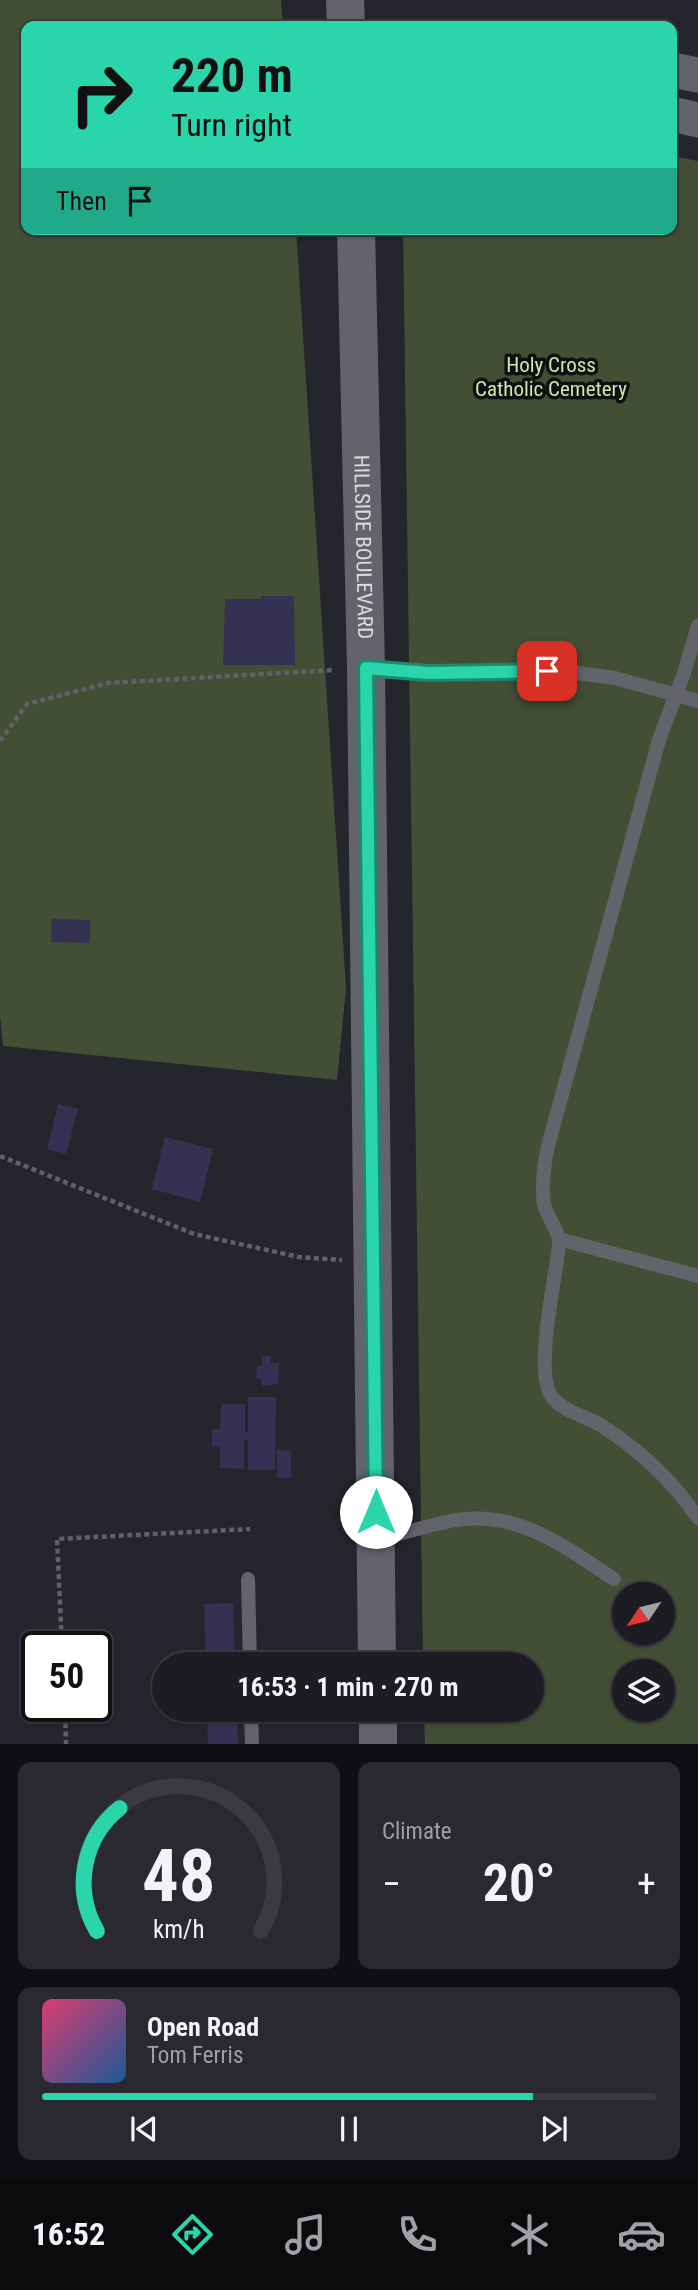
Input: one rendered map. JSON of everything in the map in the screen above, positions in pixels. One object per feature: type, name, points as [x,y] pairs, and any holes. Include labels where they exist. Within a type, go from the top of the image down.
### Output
[{"type":"main road","points":[[345,0],[346,21]]},
{"type":"main road","name":"HILLSIDE BOULEVARD","points":[[356,235],[366,668],[377,1652]]},
{"type":"main road","points":[[378,1722],[378,1744]]},
{"type":"street","points":[[677,70],[698,75]]},
{"type":"street","points":[[677,115],[698,120]]},
{"type":"lane","points":[[698,626],[655,753],[548,1146],[543,1184],[548,1218],[559,1239],[544,1364],[549,1394],[567,1409],[589,1418],[618,1436],[655,1465],[698,1518]]},
{"type":"lane","points":[[366,668],[429,673],[570,672],[615,678],[698,701]]},
{"type":"lane","points":[[559,1239],[698,1276]]},
{"type":"lane","points":[[376,1540],[456,1520],[496,1519],[514,1522],[540,1533],[614,1579]]},
{"type":"lane","points":[[248,1579],[250,1652]]},
{"type":"lane","points":[[251,1722],[252,1744]]},
{"type":"path","points":[[0,741],[27,704],[108,683],[366,668]]},
{"type":"path","points":[[0,1156],[194,1234],[299,1257],[374,1262]]},
{"type":"path","points":[[61,1631],[57,1539],[250,1529]]},
{"type":"path","points":[[65,1722],[66,1744]]},
{"type":"green space","points":[[0,0],[281,0],[283,21],[21,21],[21,235],[296,235],[346,988],[337,1080],[3,1046],[0,1016]]},
{"type":"green space","name":"Holy Cross Catholic Cemetery","points":[[677,157],[698,161],[698,1744],[425,1744],[424,1722],[544,1722],[544,1652],[423,1652],[403,235],[677,235]]},
{"type":"building","points":[[261,596],[294,596],[295,665],[223,665],[225,599],[261,599]]},
{"type":"building","points":[[52,919],[90,920],[90,943],[51,942]]},
{"type":"building","points":[[58,1104],[78,1109],[66,1154],[47,1149]]},
{"type":"building","points":[[165,1137],[213,1149],[200,1202],[152,1189]]},
{"type":"building","points":[[262,1356],[271,1356],[271,1363],[279,1363],[278,1384],[262,1386],[260,1378],[256,1378],[257,1366],[262,1366]]},
{"type":"building","points":[[248,1397],[276,1397],[275,1470],[248,1470],[248,1440],[244,1440],[244,1469],[220,1468],[220,1446],[212,1446],[212,1429],[220,1429],[221,1404],[245,1404],[245,1432],[248,1432]]},
{"type":"building","points":[[277,1450],[291,1451],[291,1478],[277,1478]]},
{"type":"building","points":[[233,1603],[235,1652],[206,1652],[204,1604]]},
{"type":"building","points":[[207,1722],[237,1722],[238,1744],[208,1744]]},
{"type":"route","points":[[376,1512],[366,668],[429,673],[547,671]]}]
